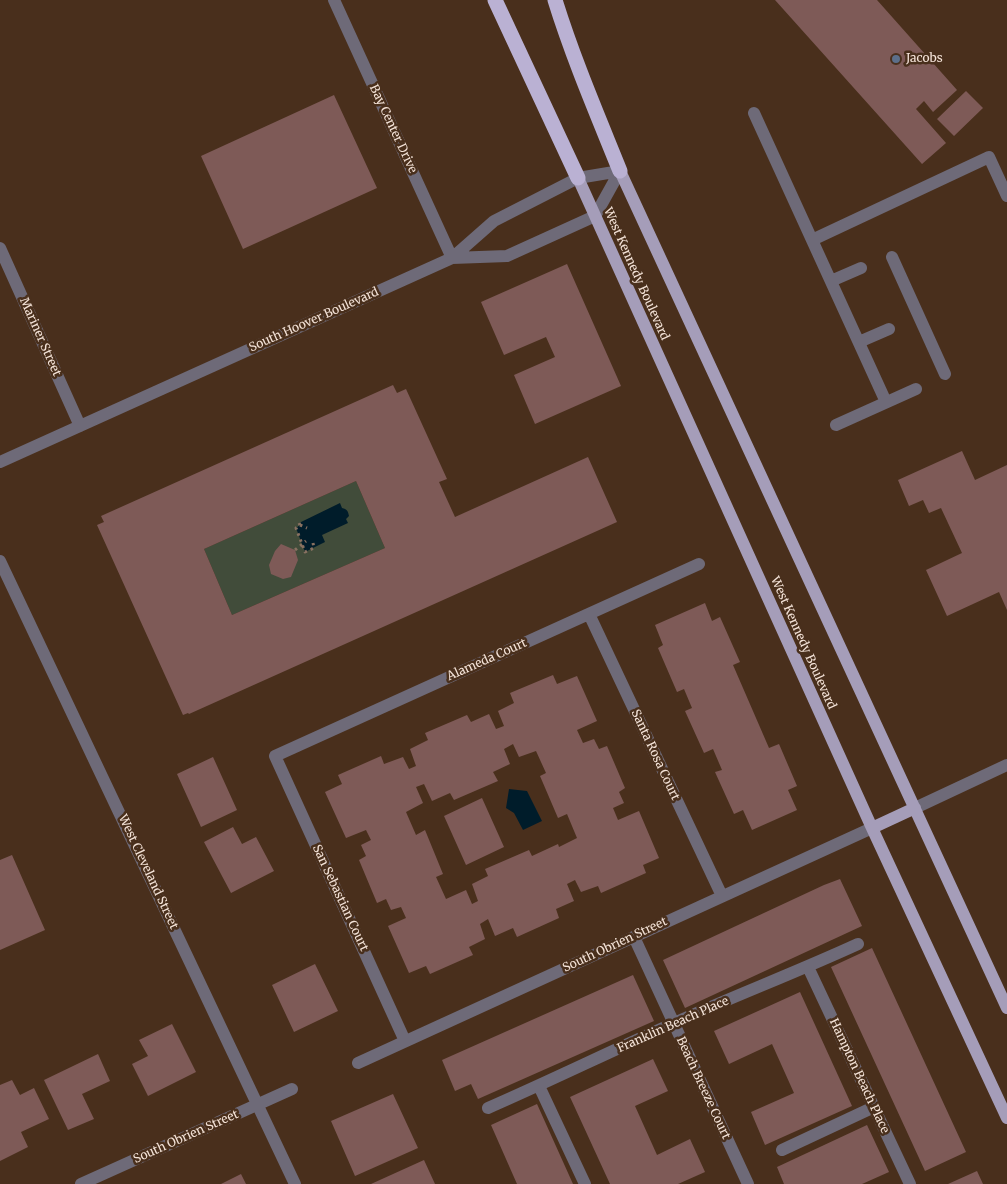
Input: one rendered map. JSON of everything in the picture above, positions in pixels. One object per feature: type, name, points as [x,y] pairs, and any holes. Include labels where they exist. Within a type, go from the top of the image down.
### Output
[{"type":"highway","points":[[495,0],[578,178]]},
{"type":"highway","points":[[555,0],[585,84],[620,171]]},
{"type":"main road","points":[[620,171],[1007,1008]]},
{"type":"main road","name":"West Kennedy Boulevard","points":[[578,178],[872,828],[1007,1118]]},
{"type":"main road","points":[[872,828],[915,808]]},
{"type":"street","name":"Bay Center Drive","points":[[334,0],[452,258]]},
{"type":"street","points":[[754,113],[886,402]]},
{"type":"street","points":[[812,240],[989,157],[1007,196]]},
{"type":"street","name":"South Hoover Boulevard","points":[[0,462],[452,258],[494,222],[578,178],[620,171]]},
{"type":"street","points":[[452,258],[507,256],[595,216],[620,171]]},
{"type":"street","name":"Mariner Street","points":[[0,248],[80,426]]},
{"type":"street","points":[[892,257],[945,374]]},
{"type":"street","points":[[831,281],[861,268]]},
{"type":"street","points":[[859,342],[889,329]]},
{"type":"street","points":[[836,425],[916,389]]},
{"type":"street","name":"West Cleveland Street","points":[[0,561],[295,1184]]},
{"type":"street","name":"Alameda Court","points":[[275,756],[699,564]]},
{"type":"street","name":"Santa Rosa Court","points":[[588,614],[722,896]]},
{"type":"street","name":"San Sebastian Court","points":[[275,756],[405,1041]]},
{"type":"street","points":[[915,808],[1007,765]]},
{"type":"street","name":"South Obrien Street","points":[[358,1063],[872,828]]},
{"type":"street","name":"Beach Breeze Court","points":[[634,936],[748,1184]]},
{"type":"street","name":"Franklin Beach Place","points":[[488,1108],[673,1024],[858,944]]},
{"type":"street","name":"Hampton Beach Place","points":[[808,967],[910,1184]]},
{"type":"street","points":[[539,1086],[585,1184]]},
{"type":"street","name":"South Obrien Street","points":[[81,1184],[292,1089]]},
{"type":"street","points":[[782,1150],[874,1107]]},
{"type":"path","points":[[307,528],[300,524],[296,528],[305,552],[314,548],[313,544]]},
{"type":"path","points":[[295,550],[306,540]]},
{"type":"green space","points":[[356,481],[385,548],[232,615],[204,549]]},
{"type":"water","points":[[340,503],[342,508],[348,513],[349,516],[346,519],[348,523],[322,535],[325,542],[305,552],[296,528],[300,525],[299,523]]},
{"type":"water","points":[[509,789],[527,791],[542,821],[523,830],[514,813],[506,808]]},
{"type":"building","points":[[775,0],[877,0],[957,90],[933,112],[924,101],[916,109],[946,143],[922,164]]},
{"type":"building","points":[[966,91],[983,108],[954,136],[937,119]]},
{"type":"building","points":[[334,95],[377,188],[243,249],[201,156]]},
{"type":"building","points":[[567,264],[621,386],[535,424],[514,375],[555,357],[546,337],[504,355],[481,302]]},
{"type":"building","points":[[393,385],[397,393],[406,389],[447,479],[439,482],[455,517],[588,457],[617,522],[189,714],[183,715],[97,525],[104,522],[101,516]],"holes":[[[356,481],[385,548],[232,615],[204,549]]]},
{"type":"building","points":[[962,451],[975,480],[1007,465],[1007,610],[999,592],[947,616],[926,570],[962,553],[941,508],[929,513],[923,500],[909,506],[898,480]]},
{"type":"building","points":[[281,544],[295,550],[298,560],[291,577],[283,579],[271,574],[269,565],[275,551]]},
{"type":"building","points":[[705,603],[712,621],[720,617],[740,662],[733,665],[769,748],[779,744],[797,786],[788,790],[797,810],[752,830],[743,810],[734,814],[715,772],[722,770],[713,749],[704,753],[685,711],[692,708],[684,689],[677,692],[658,648],[663,645],[655,625]]},
{"type":"building","points":[[553,675],[557,684],[577,676],[597,721],[577,730],[583,743],[594,739],[599,749],[607,746],[625,788],[619,792],[624,803],[613,808],[618,820],[639,811],[659,858],[643,865],[646,873],[601,893],[598,886],[581,892],[575,880],[567,884],[574,901],[556,909],[559,918],[517,937],[513,928],[495,936],[488,919],[480,924],[485,939],[469,947],[473,955],[430,974],[426,966],[409,973],[388,926],[406,918],[401,907],[391,910],[386,899],[377,903],[359,860],[366,856],[361,845],[371,840],[366,830],[346,838],[325,792],[342,784],[338,775],[381,756],[384,764],[403,757],[409,769],[416,766],[410,749],[428,740],[425,733],[467,715],[471,722],[489,714],[496,729],[504,726],[498,711],[514,703],[510,693]],"holes":[[[513,744],[519,757],[536,751],[546,773],[540,776],[558,818],[567,814],[577,838],[559,847],[558,844],[532,856],[529,850],[485,869],[488,876],[472,884],[478,901],[472,904],[466,890],[446,899],[436,877],[443,874],[425,830],[416,835],[406,812],[423,803],[416,787],[424,784],[432,801],[450,793],[454,800],[498,781],[493,772],[510,764],[504,749]]]},
{"type":"building","points":[[213,757],[237,810],[201,827],[177,774]]},
{"type":"building","points":[[482,798],[504,847],[466,865],[444,816]]},
{"type":"building","points":[[233,827],[242,844],[256,837],[274,871],[231,893],[204,842]]},
{"type":"building","points":[[12,855],[45,930],[0,950],[0,860]]},
{"type":"building","points":[[840,879],[862,926],[685,1008],[663,960]]},
{"type":"building","points":[[872,948],[966,1152],[925,1171],[831,967]]},
{"type":"building","points":[[315,964],[338,1011],[294,1032],[272,985]]},
{"type":"building","points":[[633,975],[654,1021],[478,1099],[471,1084],[455,1091],[442,1060]]},
{"type":"building","points":[[800,992],[852,1106],[765,1145],[751,1112],[794,1093],[772,1044],[729,1064],[714,1031]]},
{"type":"building","points":[[172,1024],[196,1072],[148,1096],[132,1064],[148,1056],[139,1040]]},
{"type":"building","points":[[98,1054],[110,1081],[82,1094],[94,1119],[68,1130],[44,1080]]},
{"type":"building","points":[[653,1059],[668,1091],[635,1106],[657,1155],[690,1139],[705,1172],[678,1184],[610,1184],[570,1097]]},
{"type":"building","points":[[12,1080],[20,1095],[34,1088],[49,1119],[21,1132],[28,1147],[0,1161],[0,1085]]},
{"type":"building","points":[[393,1094],[418,1148],[355,1176],[331,1121]]},
{"type":"building","points":[[537,1104],[573,1184],[517,1184],[491,1125]]},
{"type":"building","points":[[867,1125],[889,1172],[862,1184],[784,1184],[777,1167]]},
{"type":"building","points":[[424,1160],[435,1184],[371,1184]]},
{"type":"building","points":[[977,1171],[983,1184],[948,1184]]},
{"type":"building","points":[[241,1174],[246,1184],[221,1184]]},
{"type":"place","name":"Jacobs","points":[[896,59]]}]
